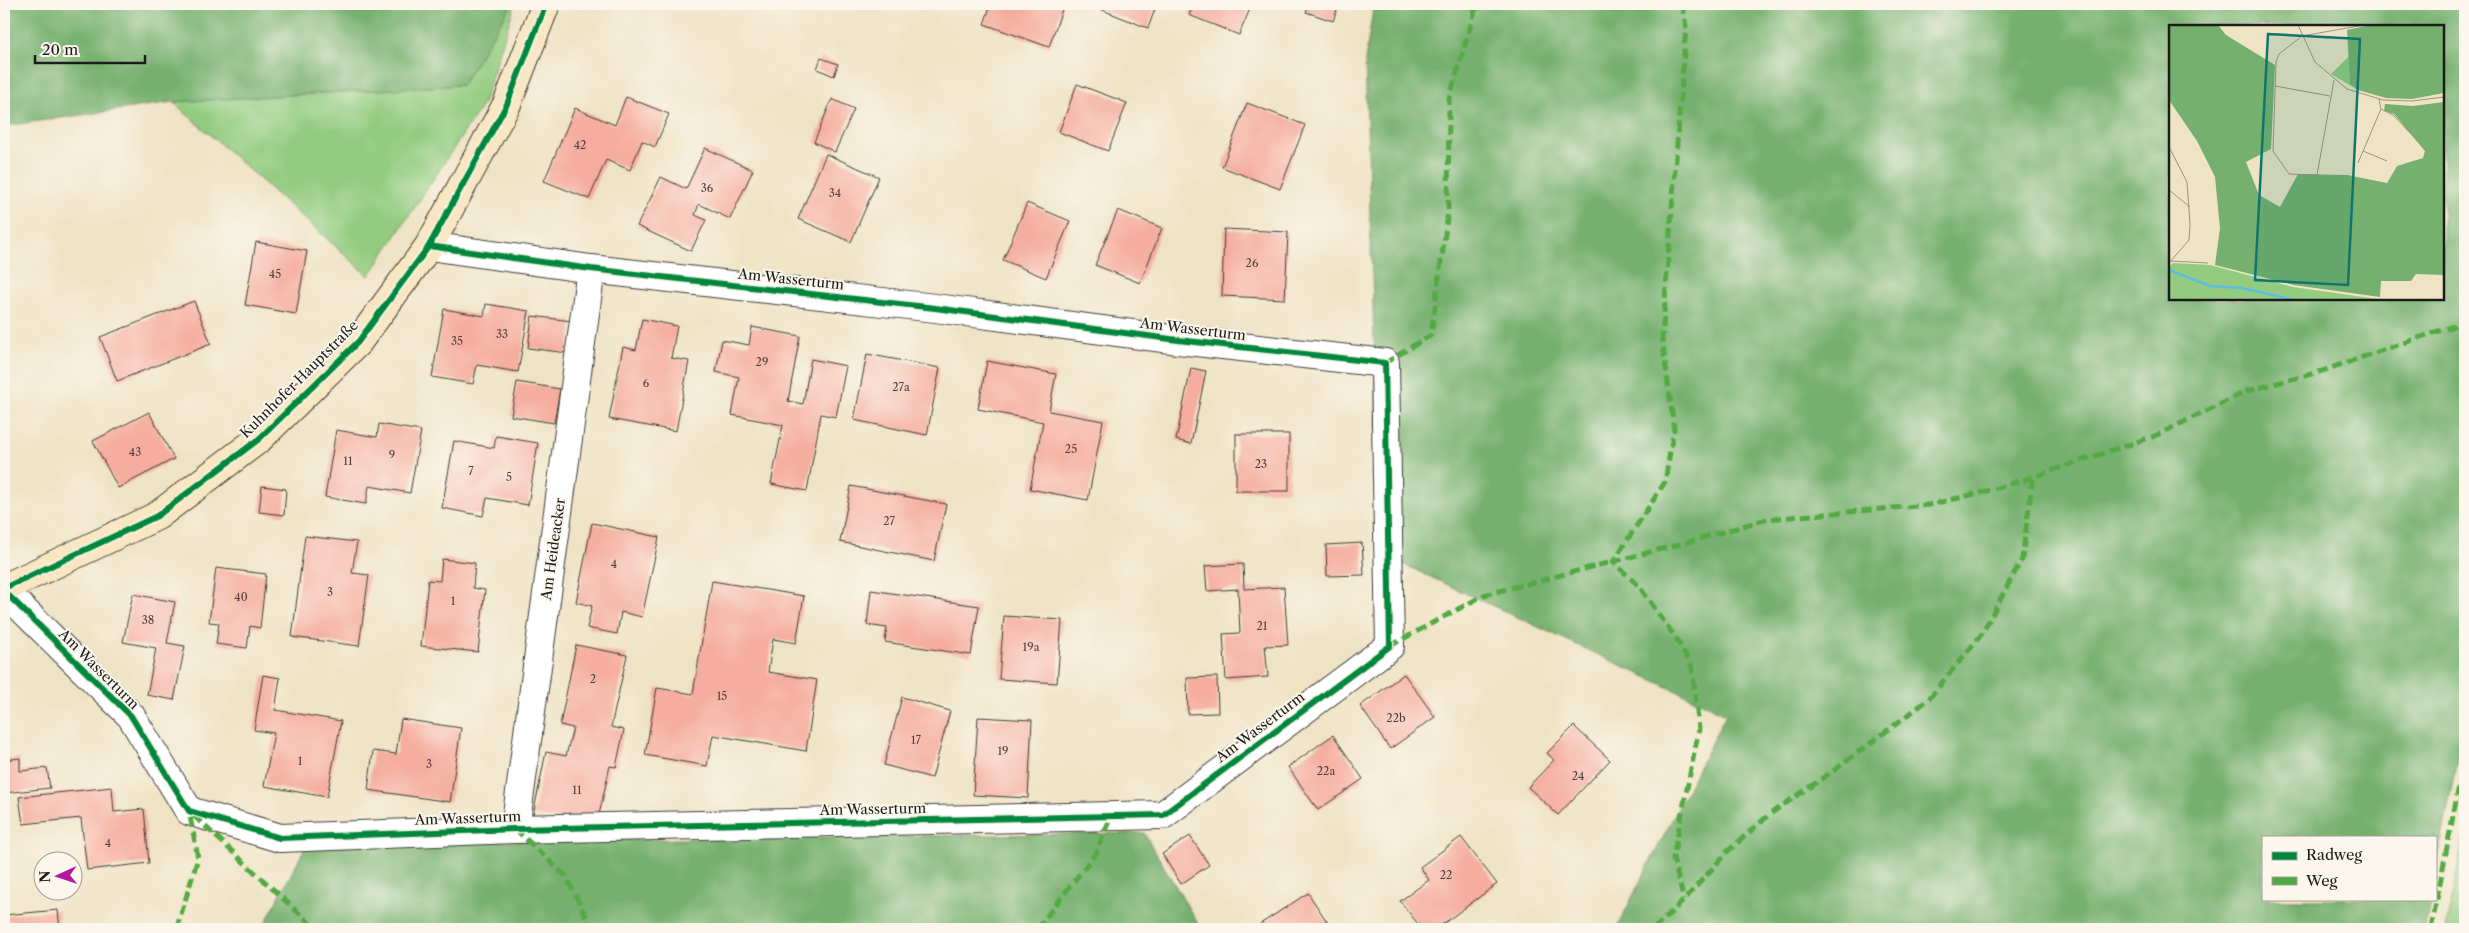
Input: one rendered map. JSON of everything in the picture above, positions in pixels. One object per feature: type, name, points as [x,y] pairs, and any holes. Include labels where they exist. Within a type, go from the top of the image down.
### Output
[{"type":"street","name":"Kuhnhofer Hauptstraße","points":[[4,590],[156,516],[259,439],[358,342],[429,246],[507,104],[546,4]]},
{"type":"street","name":"Am Wasserturm","points":[[4,590],[131,716],[188,810],[280,838],[515,829],[1163,815],[1390,646],[1384,363],[1178,340],[935,308],[591,269],[429,246]]},
{"type":"street","name":"Am Heideacker","points":[[515,829],[591,269]]},
{"type":"green space","points":[[4,4],[512,4],[462,85],[173,102],[4,126]]},
{"type":"green space","points":[[512,4],[515,4],[483,104],[369,276],[173,102],[461,85]]},
{"type":"green space","points":[[1374,4],[2465,4],[2465,717],[2436,870],[2436,836],[2262,836],[2262,900],[2431,900],[2425,929],[1616,929],[1726,714],[1381,554],[1365,60]]},
{"type":"green space","points":[[2465,829],[2465,929],[2446,929]]},
{"type":"green space","points":[[1144,833],[1201,929],[262,929],[307,844]]},
{"type":"building","points":[[636,4],[658,4],[657,10]]},
{"type":"building","points":[[991,4],[1064,4],[1049,47],[984,24]]},
{"type":"building","points":[[1102,4],[1157,4],[1148,28],[1100,9]]},
{"type":"building","points":[[1194,4],[1252,4],[1239,35],[1189,15]]},
{"type":"building","points":[[1309,4],[1339,4],[1333,21],[1306,12]]},
{"type":"building","points":[[821,58],[838,64],[834,76],[817,69]]},
{"type":"building","points":[[1077,84],[1127,103],[1108,151],[1059,132]]},
{"type":"building","points":[[626,97],[669,114],[655,147],[642,141],[630,170],[606,160],[589,199],[544,181],[575,108],[615,125]]},
{"type":"building","points":[[832,99],[854,109],[835,152],[814,142]]},
{"type":"building","points":[[1247,103],[1305,125],[1280,189],[1222,167]]},
{"type":"building","points":[[705,148],[753,170],[730,219],[699,204],[695,215],[706,220],[691,251],[637,226],[661,177],[686,189]]},
{"type":"building","points":[[826,154],[879,177],[851,242],[798,219]]},
{"type":"building","points":[[1027,203],[1070,221],[1046,278],[1003,260]]},
{"type":"building","points":[[1118,210],[1162,228],[1140,283],[1095,265]]},
{"type":"building","points":[[1224,229],[1288,232],[1285,299],[1222,296]]},
{"type":"building","points":[[256,242],[307,251],[296,314],[245,305]]},
{"type":"building","points":[[194,301],[211,344],[117,381],[100,337]]},
{"type":"building","points":[[486,304],[529,311],[518,372],[477,365],[473,384],[432,377],[444,309],[484,316]]},
{"type":"building","points":[[532,316],[572,321],[568,353],[528,348]]},
{"type":"building","points":[[642,319],[677,326],[671,358],[689,361],[676,431],[609,419],[623,347],[636,350]]},
{"type":"building","points":[[752,327],[800,336],[788,401],[803,404],[811,359],[846,366],[836,417],[821,414],[807,491],[771,484],[783,425],[732,415],[739,377],[716,372],[722,340],[749,345]]},
{"type":"building","points":[[867,354],[940,368],[927,435],[854,420]]},
{"type":"building","points":[[987,361],[1056,374],[1049,411],[1103,421],[1088,500],[1030,489],[1043,422],[978,409]]},
{"type":"building","points":[[1191,368],[1206,371],[1191,444],[1176,440]]},
{"type":"building","points":[[517,382],[560,389],[554,423],[511,416]]},
{"type":"building","points":[[149,412],[174,459],[118,488],[93,441]]},
{"type":"building","points":[[379,424],[421,431],[410,493],[369,486],[366,504],[325,497],[336,430],[377,437]]},
{"type":"building","points":[[1236,434],[1289,434],[1289,491],[1236,491]]},
{"type":"building","points":[[496,436],[538,443],[528,505],[487,498],[483,516],[442,508],[454,441],[494,448]]},
{"type":"building","points":[[262,486],[286,489],[284,515],[259,512]]},
{"type":"building","points":[[851,486],[946,504],[934,561],[840,542]]},
{"type":"building","points":[[592,523],[659,537],[642,617],[621,612],[617,634],[587,628],[592,606],[576,602]]},
{"type":"building","points":[[305,536],[357,542],[352,573],[369,575],[359,646],[292,637]]},
{"type":"building","points":[[1362,543],[1364,575],[1327,576],[1326,545]]},
{"type":"building","points":[[442,559],[475,563],[473,588],[485,590],[478,652],[421,646],[428,580],[440,581]]},
{"type":"building","points":[[1243,564],[1244,589],[1284,587],[1288,645],[1265,646],[1268,677],[1226,680],[1223,634],[1240,633],[1238,589],[1207,591],[1205,566]]},
{"type":"building","points":[[216,568],[266,574],[260,628],[250,626],[247,648],[216,644],[219,623],[209,622]]},
{"type":"building","points":[[712,581],[804,596],[796,643],[773,639],[768,672],[817,680],[806,751],[713,735],[707,766],[645,755],[657,688],[693,694]]},
{"type":"building","points":[[871,590],[979,606],[971,655],[885,642],[887,628],[867,625]]},
{"type":"building","points":[[133,594],[175,602],[167,643],[185,646],[174,700],[147,695],[156,648],[123,642]]},
{"type":"building","points":[[1004,616],[1062,620],[1057,683],[999,679]]},
{"type":"building","points":[[576,645],[627,655],[611,727],[624,730],[616,767],[610,766],[596,828],[533,815],[546,752],[566,756],[573,728],[560,725]]},
{"type":"building","points":[[1404,674],[1435,717],[1390,749],[1360,706]]},
{"type":"building","points":[[263,675],[280,678],[275,710],[341,721],[327,797],[264,786],[274,733],[254,730]]},
{"type":"building","points":[[1217,677],[1218,713],[1188,714],[1187,678]]},
{"type":"building","points":[[902,697],[950,711],[932,778],[884,765]]},
{"type":"building","points":[[978,717],[1032,720],[1028,798],[973,795]]},
{"type":"building","points":[[401,719],[461,728],[450,802],[368,790],[373,751],[396,754]]},
{"type":"building","points":[[1574,726],[1610,760],[1558,815],[1528,787],[1554,760],[1547,753]]},
{"type":"building","points":[[1333,735],[1363,779],[1318,810],[1288,767]]},
{"type":"building","points":[[20,758],[20,771],[47,768],[50,788],[4,793],[4,760]]},
{"type":"building","points":[[112,787],[114,812],[144,809],[149,863],[87,870],[81,818],[23,824],[19,797]]},
{"type":"building","points":[[1190,836],[1209,865],[1181,884],[1162,854]]},
{"type":"building","points":[[1461,837],[1497,884],[1436,929],[1422,929],[1400,901],[1429,880],[1420,867]]},
{"type":"building","points":[[1308,893],[1332,929],[1263,929],[1260,924]]},
{"type":"building","points":[[58,910],[60,929],[4,929],[4,915]]},
{"type":"marked path","points":[[1385,363],[1431,335],[1448,212],[1449,100],[1477,4]]},
{"type":"marked path","points":[[1682,4],[1686,27],[1662,338],[1674,428],[1665,482],[1613,562],[1638,585],[1675,637],[1692,667],[1699,729],[1673,858],[1684,900]]},
{"type":"marked path","points":[[1390,646],[1484,595],[1685,543],[1767,519],[1928,505],[1984,492],[2157,435],[2247,391],[2319,372],[2459,324],[2465,326]]},
{"type":"marked path","points":[[1654,929],[1684,900],[1728,851],[1770,814],[1836,769],[1928,700],[1981,635],[2022,559],[2033,477]]},
{"type":"marked path","points":[[2431,929],[2465,755]]},
{"type":"marked path","points":[[179,929],[178,924],[198,858],[189,811]]},
{"type":"marked path","points":[[194,816],[316,929]]},
{"type":"marked path","points":[[1037,929],[1096,853],[1111,816]]},
{"type":"marked path","points":[[515,829],[566,876],[592,929]]},
{"type":"cycle path","points":[[4,588],[157,516],[259,439],[358,342],[429,246],[507,104],[546,4]]},
{"type":"cycle path","points":[[4,591],[131,716],[189,811],[280,838],[515,829],[1163,815],[1390,646],[1385,363],[1178,340],[935,308],[591,269],[429,246]]}]
